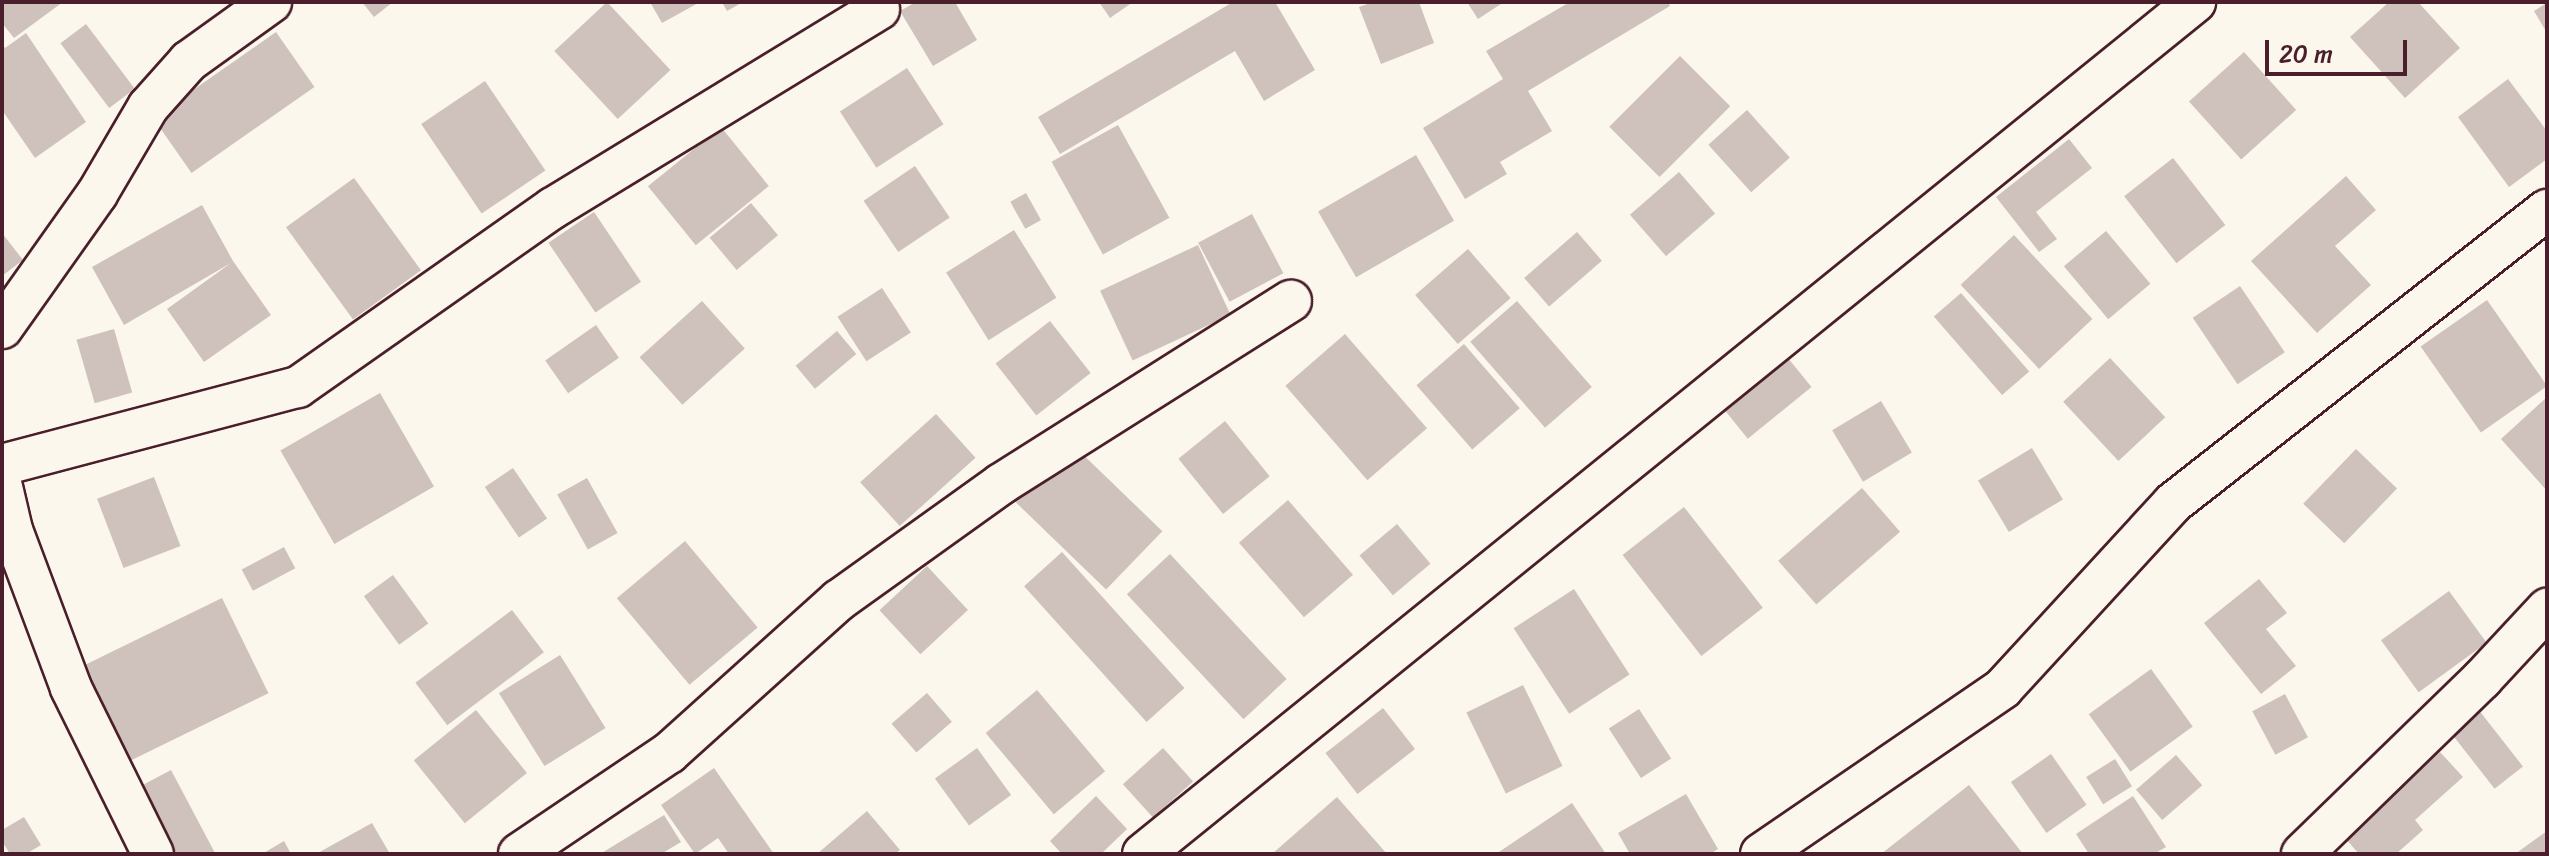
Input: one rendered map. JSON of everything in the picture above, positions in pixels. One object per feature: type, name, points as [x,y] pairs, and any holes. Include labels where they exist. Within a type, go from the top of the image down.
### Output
[{"type":"street","points":[[2,328],[97,194],[148,107],[189,61],[271,2]]},
{"type":"street","points":[[1143,854],[2195,2]]},
{"type":"street","points":[[2,465],[298,387],[553,208],[879,9]]},
{"type":"street","points":[[1761,854],[2003,688],[2173,503],[2547,210]]},
{"type":"street","points":[[519,854],[669,753],[839,600],[1001,484],[1291,301]]},
{"type":"street","points":[[2,487],[12,530],[71,688],[153,854]]},
{"type":"street","points":[[2302,854],[2482,679],[2547,609]]},
{"type":"building","points":[[4,2],[63,2],[14,38],[2,23]]},
{"type":"building","points":[[362,2],[393,2],[374,17]]},
{"type":"building","points":[[607,2],[670,70],[618,119],[554,51]]},
{"type":"building","points":[[650,2],[700,2],[662,23]]},
{"type":"building","points":[[722,2],[743,2],[727,11]]},
{"type":"building","points":[[916,2],[955,2],[977,40],[933,66],[900,11]]},
{"type":"building","points":[[1099,2],[1133,2],[1110,18]]},
{"type":"building","points":[[1233,2],[1275,2],[1315,70],[1264,101],[1235,51],[1060,154],[1038,117]]},
{"type":"building","points":[[1373,2],[1419,2],[1434,43],[1381,64],[1359,7]]},
{"type":"building","points":[[1467,2],[1504,2],[1478,19]]},
{"type":"building","points":[[1570,2],[1668,2],[1670,6],[1528,91],[1552,131],[1500,162],[1507,174],[1465,199],[1423,128],[1503,79],[1486,51]]},
{"type":"building","points":[[2389,2],[2418,2],[2460,48],[2405,98],[2350,37]]},
{"type":"building","points":[[2547,3],[2547,33],[2534,11]]},
{"type":"building","points":[[86,24],[135,89],[109,108],[60,43]]},
{"type":"building","points":[[276,32],[314,87],[192,173],[153,118]]},
{"type":"building","points":[[26,33],[86,122],[35,158],[2,110],[2,44],[5,48]]},
{"type":"building","points":[[2244,52],[2296,110],[2241,159],[2189,102]]},
{"type":"building","points":[[1680,56],[1730,106],[1659,177],[1609,127]]},
{"type":"building","points":[[907,68],[943,124],[876,168],[840,112]]},
{"type":"building","points":[[2508,79],[2547,131],[2547,159],[2509,187],[2458,117]]},
{"type":"building","points":[[485,81],[545,171],[482,214],[421,124]]},
{"type":"building","points":[[1747,110],[1790,158],[1751,192],[1708,145]]},
{"type":"building","points":[[1118,125],[1169,218],[1103,255],[1052,162]]},
{"type":"building","points":[[721,127],[769,186],[696,245],[648,186]]},
{"type":"building","points":[[2069,139],[2092,168],[2036,212],[2057,239],[2039,252],[1996,197]]},
{"type":"building","points":[[1416,155],[1454,221],[1356,277],[1318,212]]},
{"type":"building","points":[[2173,158],[2225,225],[2176,263],[2124,196]]},
{"type":"building","points":[[915,166],[950,217],[898,252],[864,201]]},
{"type":"building","points":[[1679,172],[1715,214],[1666,256],[1630,215]]},
{"type":"building","points":[[2346,176],[2376,210],[2335,246],[2371,285],[2317,333],[2251,261]]},
{"type":"building","points":[[354,178],[421,270],[353,320],[286,227]]},
{"type":"building","points":[[1026,193],[1041,220],[1025,229],[1010,202]]},
{"type":"building","points":[[751,203],[778,235],[737,270],[710,238]]},
{"type":"building","points":[[202,205],[233,261],[271,315],[204,362],[167,309],[231,263],[124,325],[92,267]]},
{"type":"building","points":[[594,212],[641,282],[595,312],[548,243]]},
{"type":"building","points":[[1252,214],[1283,273],[1230,302],[1198,243]]},
{"type":"building","points":[[1014,230],[1056,298],[989,340],[946,272]]},
{"type":"building","points":[[2106,231],[2150,284],[2108,319],[2064,266]]},
{"type":"building","points":[[1577,232],[1602,261],[1549,307],[1524,278]]},
{"type":"building","points":[[2,233],[23,260],[2,276]]},
{"type":"building","points":[[2014,235],[2092,319],[2039,369],[1961,285]]},
{"type":"building","points":[[1198,245],[1231,315],[1133,360],[1100,291]]},
{"type":"building","points":[[1468,249],[1511,298],[1458,344],[1415,295]]},
{"type":"building","points":[[2240,286],[2285,352],[2237,384],[2193,318]]},
{"type":"building","points":[[882,288],[911,332],[866,361],[838,317]]},
{"type":"building","points":[[1961,293],[2029,371],[2002,395],[1934,317]]},
{"type":"building","points":[[2487,300],[2547,386],[2481,432],[2421,346]]},
{"type":"building","points":[[702,301],[745,349],[682,405],[640,357]]},
{"type":"building","points":[[1517,301],[1592,387],[1545,428],[1470,342]]},
{"type":"building","points":[[1050,321],[1091,373],[1036,415],[996,363]]},
{"type":"building","points":[[596,325],[619,358],[568,393],[545,361]]},
{"type":"building","points":[[114,329],[132,392],[95,403],[77,340]]},
{"type":"building","points":[[837,331],[856,354],[815,389],[796,366]]},
{"type":"building","points":[[1345,334],[1427,428],[1367,480],[1285,386]]},
{"type":"building","points":[[1775,342],[1812,387],[1748,439],[1711,394]]},
{"type":"building","points":[[1464,344],[1520,408],[1472,449],[1416,385]]},
{"type":"building","points":[[2110,358],[2165,417],[2118,461],[2063,402]]},
{"type":"building","points":[[380,393],[434,487],[334,544],[280,451]]},
{"type":"building","points":[[2547,397],[2547,491],[2501,439]]},
{"type":"building","points":[[1881,401],[1912,452],[1863,482],[1832,430]]},
{"type":"building","points":[[936,414],[975,458],[900,526],[860,482]]},
{"type":"building","points":[[1225,421],[1270,476],[1223,514],[1178,459]]},
{"type":"building","points":[[1071,443],[1162,531],[1106,589],[1015,501]]},
{"type":"building","points":[[2032,448],[2063,499],[2009,532],[1978,480]]},
{"type":"building","points":[[2356,449],[2397,489],[2344,543],[2303,504]]},
{"type":"building","points":[[513,468],[547,519],[519,538],[485,487]]},
{"type":"building","points":[[154,477],[181,546],[124,568],[97,499]]},
{"type":"building","points":[[587,478],[618,533],[588,550],[557,494]]},
{"type":"building","points":[[1862,488],[1900,532],[1816,605],[1778,561]]},
{"type":"building","points":[[1288,500],[1353,575],[1304,617],[1239,543]]},
{"type":"building","points":[[1684,507],[1763,608],[1701,656],[1623,555]]},
{"type":"building","points":[[1397,524],[1430,564],[1393,595],[1359,555]]},
{"type":"building","points":[[685,541],[758,628],[689,685],[617,598]]},
{"type":"building","points":[[284,547],[295,568],[253,591],[242,570]]},
{"type":"building","points":[[1062,552],[1184,688],[1147,722],[1024,586]]},
{"type":"building","points":[[1170,554],[1287,679],[1243,719],[1127,594]]},
{"type":"building","points":[[927,566],[968,610],[920,654],[879,610]]},
{"type":"building","points":[[393,575],[428,624],[399,645],[364,596]]},
{"type":"building","points":[[2259,579],[2287,613],[2266,629],[2296,666],[2261,694],[2204,623]]},
{"type":"building","points":[[1574,589],[1630,675],[1569,714],[1514,628]]},
{"type":"building","points":[[2449,591],[2487,643],[2419,692],[2381,640]]},
{"type":"building","points":[[222,598],[268,693],[126,763],[79,668]]},
{"type":"building","points":[[512,610],[544,652],[447,725],[415,683]]},
{"type":"building","points":[[560,655],[606,728],[545,766],[499,693]]},
{"type":"building","points":[[2151,669],[2193,726],[2130,772],[2089,714]]},
{"type":"building","points":[[1523,685],[1562,766],[1506,794],[1466,713]]},
{"type":"building","points":[[1037,690],[1105,771],[1054,814],[986,733]]},
{"type":"building","points":[[927,693],[952,722],[916,753],[892,724]]},
{"type":"building","points":[[2285,694],[2308,737],[2275,755],[2252,711]]},
{"type":"building","points":[[1383,708],[1415,749],[1357,794],[1325,753]]},
{"type":"building","points":[[1639,709],[1671,758],[1641,778],[1609,729]]},
{"type":"building","points":[[2478,709],[2523,767],[2495,789],[2450,731]]},
{"type":"building","points":[[476,710],[527,773],[465,823],[414,760]]},
{"type":"building","points":[[977,748],[1011,795],[969,825],[935,779]]},
{"type":"building","points":[[1163,748],[1193,781],[1153,818],[1123,784]]},
{"type":"building","points":[[2440,752],[2463,777],[2415,820],[2423,830],[2396,854],[2359,854],[2345,838]]},
{"type":"building","points":[[2051,754],[2087,805],[2046,833],[2011,782]]},
{"type":"building","points":[[2176,755],[2202,785],[2162,820],[2136,790]]},
{"type":"building","points":[[2115,759],[2132,786],[2103,804],[2086,777]]},
{"type":"building","points":[[714,768],[774,854],[729,854],[718,838],[695,854],[661,805]]},
{"type":"building","points":[[171,770],[215,853],[172,854],[137,788]]},
{"type":"building","points":[[1969,785],[2023,854],[1881,854]]},
{"type":"building","points":[[1686,794],[1718,849],[1710,854],[1630,854],[1618,833]]},
{"type":"building","points":[[1096,796],[1127,829],[1101,854],[1062,854],[1050,841]]},
{"type":"building","points":[[2133,796],[2166,847],[2154,854],[2089,854],[2076,834]]},
{"type":"building","points":[[1337,797],[1387,854],[1272,854]]},
{"type":"building","points":[[1572,803],[1606,854],[1496,854]]},
{"type":"building","points":[[867,811],[900,850],[895,854],[817,854]]},
{"type":"building","points":[[664,815],[681,842],[661,854],[600,854]]},
{"type":"building","points":[[24,817],[41,845],[26,854],[10,854],[2,841],[2,830]]},
{"type":"building","points":[[372,823],[390,854],[316,854]]},
{"type":"building","points":[[2547,831],[2547,854],[2515,854]]},
{"type":"building","points":[[284,841],[291,854],[262,854]]}]
